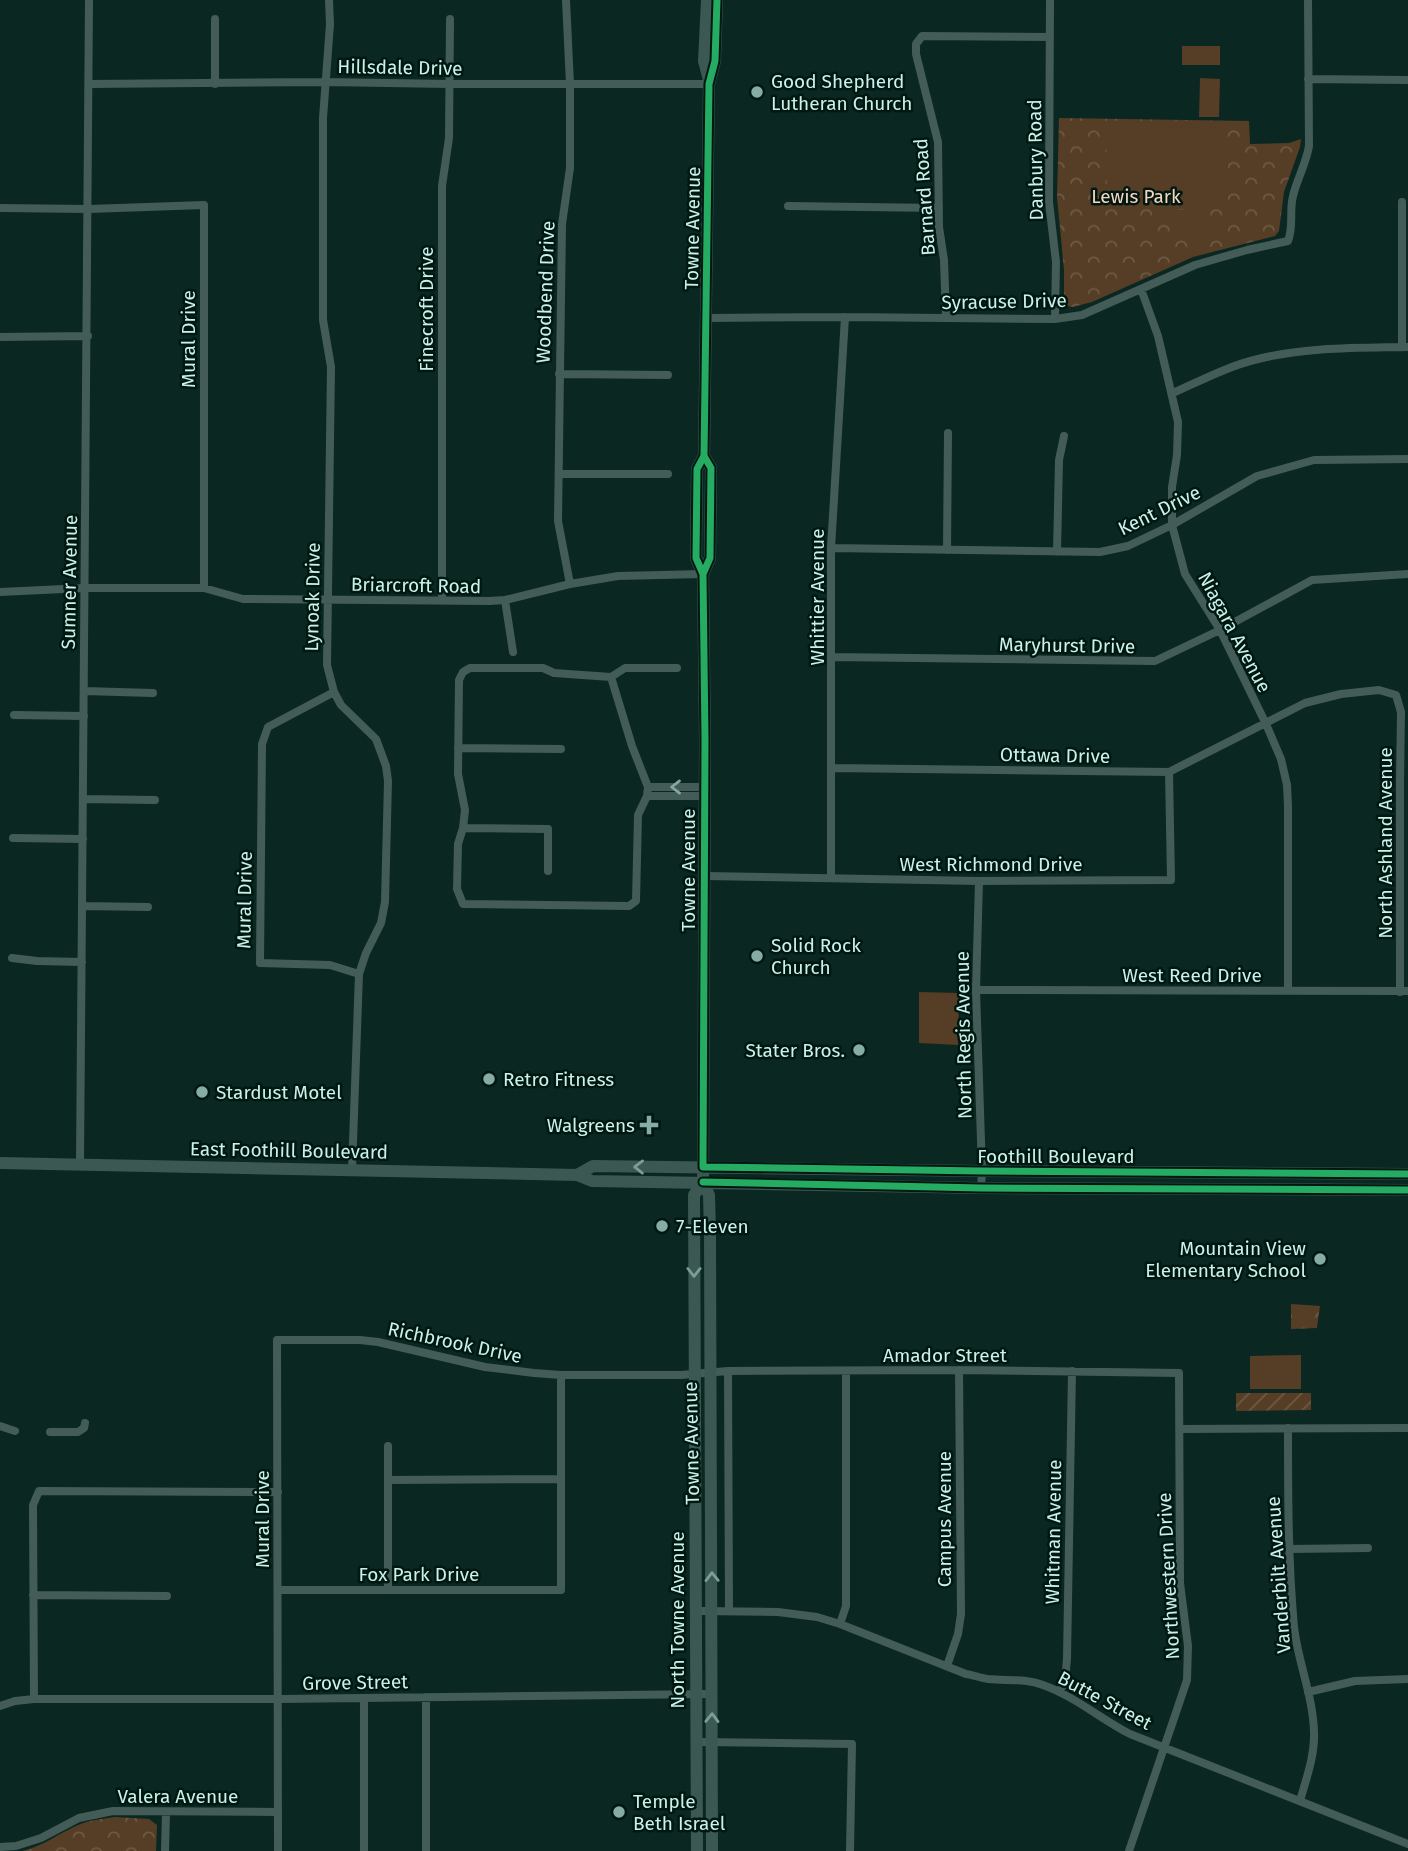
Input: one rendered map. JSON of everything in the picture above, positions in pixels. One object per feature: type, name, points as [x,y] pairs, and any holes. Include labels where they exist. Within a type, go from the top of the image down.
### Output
[{"type":"main road","name":"Towne Avenue","points":[[707,0],[712,16],[715,61],[709,84],[704,456],[711,468],[710,558],[704,573],[703,1182],[709,1195],[712,1851]]},
{"type":"main road","name":"Towne Avenue","points":[[712,16],[717,0]]},
{"type":"main road","name":"East Foothill Boulevard","points":[[0,1163],[577,1175],[592,1181],[703,1182]]},
{"type":"main road","name":"East Foothill Boulevard","points":[[577,1175],[593,1166],[703,1167]]},
{"type":"main road","name":"Foothill Boulevard","points":[[703,1167],[1408,1174]]},
{"type":"main road","name":"Foothill Boulevard","points":[[703,1182],[981,1188],[1408,1190]]},
{"type":"main road","name":"North Towne Avenue","points":[[697,1851],[694,1195],[703,1182]]},
{"type":"street","name":"Sumner Avenue","points":[[80,1164],[89,0]]},
{"type":"street","name":"Lynoak Drive","points":[[329,0],[323,118],[323,320],[331,368],[327,665],[334,692],[349,714],[376,739],[382,751],[386,766],[387,808],[386,902],[381,923],[359,974],[352,1170]]},
{"type":"street","name":"Woodbend Drive","points":[[566,0],[570,168],[562,223],[558,521],[570,584]]},
{"type":"street","name":"Danbury Road","points":[[1050,0],[1049,202],[1056,262],[1055,319]]},
{"type":"street","points":[[1308,0],[1308,79],[1408,80]]},
{"type":"street","points":[[215,19],[215,84]]},
{"type":"street","name":"Finecroft Drive","points":[[442,600],[442,186],[449,138],[450,19]]},
{"type":"street","name":"Barnard Road","points":[[946,317],[944,260],[939,227],[939,142],[916,54],[916,44],[922,36],[1050,37]]},
{"type":"street","name":"Syracuse Drive","points":[[706,318],[1055,319],[1083,315],[1195,265],[1288,241],[1291,233],[1292,197],[1309,146],[1308,79]]},
{"type":"street","name":"Hillsdale Drive","points":[[90,84],[709,84]]},
{"type":"street","points":[[1172,393],[1226,369],[1257,359],[1320,350],[1405,347],[1402,202]]},
{"type":"street","name":"Mural Drive","points":[[89,209],[204,205],[204,588]]},
{"type":"street","points":[[788,206],[939,208]]},
{"type":"street","points":[[0,208],[89,209]]},
{"type":"street","name":"Niagara Avenue","points":[[1141,289],[1158,336],[1178,422],[1172,487],[1172,525],[1185,574],[1220,630],[1266,724],[1281,759],[1287,785],[1287,991]]},
{"type":"street","name":"Whittier Avenue","points":[[831,877],[831,548],[845,317]]},
{"type":"street","points":[[0,337],[88,336]]},
{"type":"street","points":[[559,374],[668,375]]},
{"type":"street","points":[[947,550],[948,433]]},
{"type":"street","points":[[1057,552],[1059,460],[1064,436]]},
{"type":"street","name":"Kent Drive","points":[[831,548],[1100,552],[1128,546],[1172,525],[1257,476],[1314,460],[1408,459]]},
{"type":"street","points":[[559,474],[668,474]]},
{"type":"street","name":"Briarcroft Road","points":[[0,592],[85,587],[204,588],[243,599],[505,600],[570,584],[633,575],[704,573]]},
{"type":"street","name":"Maryhurst Drive","points":[[832,657],[1155,661],[1220,630],[1312,580],[1408,574]]},
{"type":"street","points":[[505,600],[513,652]]},
{"type":"street","points":[[611,677],[648,792],[638,815],[636,901],[629,906],[463,904],[457,889],[458,844],[465,810],[458,774],[459,680],[463,672],[470,668],[543,668],[554,673],[611,677],[625,668],[677,668]]},
{"type":"street","name":"Ottawa Drive","points":[[832,768],[1169,772],[1305,703],[1341,694],[1379,690],[1396,695]]},
{"type":"street","points":[[84,691],[153,692]]},
{"type":"street","name":"Mural Drive","points":[[334,692],[268,727],[262,744],[260,964],[330,965],[359,974]]},
{"type":"street","name":"North Ashland Avenue","points":[[1396,695],[1401,712],[1399,781],[1404,992]]},
{"type":"street","points":[[15,715],[84,716]]},
{"type":"street","points":[[458,748],[561,749]]},
{"type":"street","name":"West Richmond Drive","points":[[704,876],[979,881],[1171,880],[1169,772]]},
{"type":"street","points":[[648,792],[704,792]]},
{"type":"street","points":[[83,799],[155,800]]},
{"type":"street","points":[[463,828],[548,829],[548,871]]},
{"type":"street","points":[[13,838],[83,839]]},
{"type":"street","name":"North Regis Avenue","points":[[979,881],[976,990],[981,1188]]},
{"type":"street","points":[[82,906],[148,906]]},
{"type":"street","points":[[12,958],[82,962]]},
{"type":"street","name":"West Reed Drive","points":[[976,990],[1404,992]]},
{"type":"street","name":"Mural Drive","points":[[277,1340],[278,1851]]},
{"type":"street","name":"Richbrook Drive","points":[[277,1340],[378,1342],[506,1371],[561,1375],[710,1373]]},
{"type":"street","name":"Amador Street","points":[[710,1373],[959,1370],[1180,1373]]},
{"type":"street","name":"Campus Avenue","points":[[947,1666],[958,1634],[961,1614],[959,1370]]},
{"type":"street","points":[[728,1371],[729,1611]]},
{"type":"street","points":[[840,1624],[846,1606],[846,1371]]},
{"type":"street","name":"Whitman Avenue","points":[[1059,1692],[1065,1682],[1067,1658],[1072,1371]]},
{"type":"street","name":"Northwestern Drive","points":[[1129,1851],[1187,1680],[1188,1647],[1180,1583],[1180,1373]]},
{"type":"street","points":[[388,1480],[560,1479],[561,1375]]},
{"type":"street","points":[[50,1432],[78,1432],[84,1428],[85,1423]]},
{"type":"street","points":[[0,1426],[15,1431]]},
{"type":"street","name":"Vanderbilt Avenue","points":[[1288,1428],[1294,1630],[1314,1733],[1311,1760],[1300,1801]]},
{"type":"street","points":[[1180,1429],[1408,1428]]},
{"type":"street","points":[[388,1446],[388,1590]]},
{"type":"street","name":"Fox Park Drive","points":[[278,1590],[561,1590],[560,1479]]},
{"type":"street","points":[[34,1699],[33,1505],[39,1491],[278,1492]]},
{"type":"street","points":[[1290,1549],[1368,1548]]},
{"type":"street","points":[[33,1595],[167,1596]]},
{"type":"street","name":"Butte Street","points":[[697,1611],[789,1613],[817,1617],[966,1674],[986,1679],[1034,1682],[1059,1692],[1114,1725],[1408,1844]]},
{"type":"street","points":[[1308,1692],[1355,1681],[1408,1679]]},
{"type":"street","name":"Grove Street","points":[[0,1706],[34,1699],[712,1694]]},
{"type":"street","points":[[425,1851],[426,1697]]},
{"type":"street","points":[[364,1698],[364,1851]]},
{"type":"street","points":[[697,1742],[852,1744],[850,1851]]},
{"type":"street","name":"Valera Avenue","points":[[0,1847],[16,1846],[41,1838],[67,1823],[113,1811],[278,1812]]},
{"type":"street","points":[[165,1851],[166,1812]]},
{"type":"green space","points":[[1182,46],[1220,46],[1220,65],[1182,65]]},
{"type":"green space","points":[[1200,78],[1220,79],[1219,117],[1199,117]]},
{"type":"green space","name":"Lewis Park","points":[[1059,118],[1249,121],[1250,144],[1289,143],[1301,139],[1284,192],[1279,231],[1275,236],[1193,257],[1092,302],[1067,306],[1064,300],[1057,197]]},
{"type":"green space","points":[[1106,125],[1227,128],[1228,203],[1107,200]]},
{"type":"green space","points":[[1170,210],[1207,210],[1207,235],[1171,235]]},
{"type":"green space","points":[[919,992],[959,993],[958,1045],[919,1043]]},
{"type":"green space","points":[[1291,1304],[1320,1306],[1317,1328],[1291,1329]]},
{"type":"green space","points":[[1301,1355],[1301,1389],[1250,1389],[1250,1356]]},
{"type":"green space","points":[[1236,1393],[1311,1393],[1311,1410],[1236,1411]]},
{"type":"green space","points":[[115,1817],[149,1819],[157,1825],[156,1851],[23,1851],[81,1824]]},
{"type":"cycle path","points":[[703,574],[696,558],[697,469],[704,456],[709,84],[715,61],[717,0]]},
{"type":"cycle path","points":[[704,456],[711,468],[710,558],[703,574],[703,1167],[1408,1174]]},
{"type":"cycle path","points":[[703,1182],[981,1188],[1408,1190]]},
{"type":"place","name":"Good Shepherd Lutheran Church","points":[[757,92]]},
{"type":"place","name":"Solid Rock Church","points":[[757,956]]},
{"type":"place","name":"Stater Bros.","points":[[859,1050]]},
{"type":"place","name":"Retro Fitness","points":[[489,1079]]},
{"type":"place","name":"Stardust Motel","points":[[202,1092]]},
{"type":"place","name":"Walgreens","points":[[649,1125]]},
{"type":"place","name":"7-Eleven","points":[[662,1226]]},
{"type":"place","name":"Mountain View Elementary School","points":[[1320,1259]]},
{"type":"place","name":"Temple Beth Israel","points":[[619,1812]]}]
